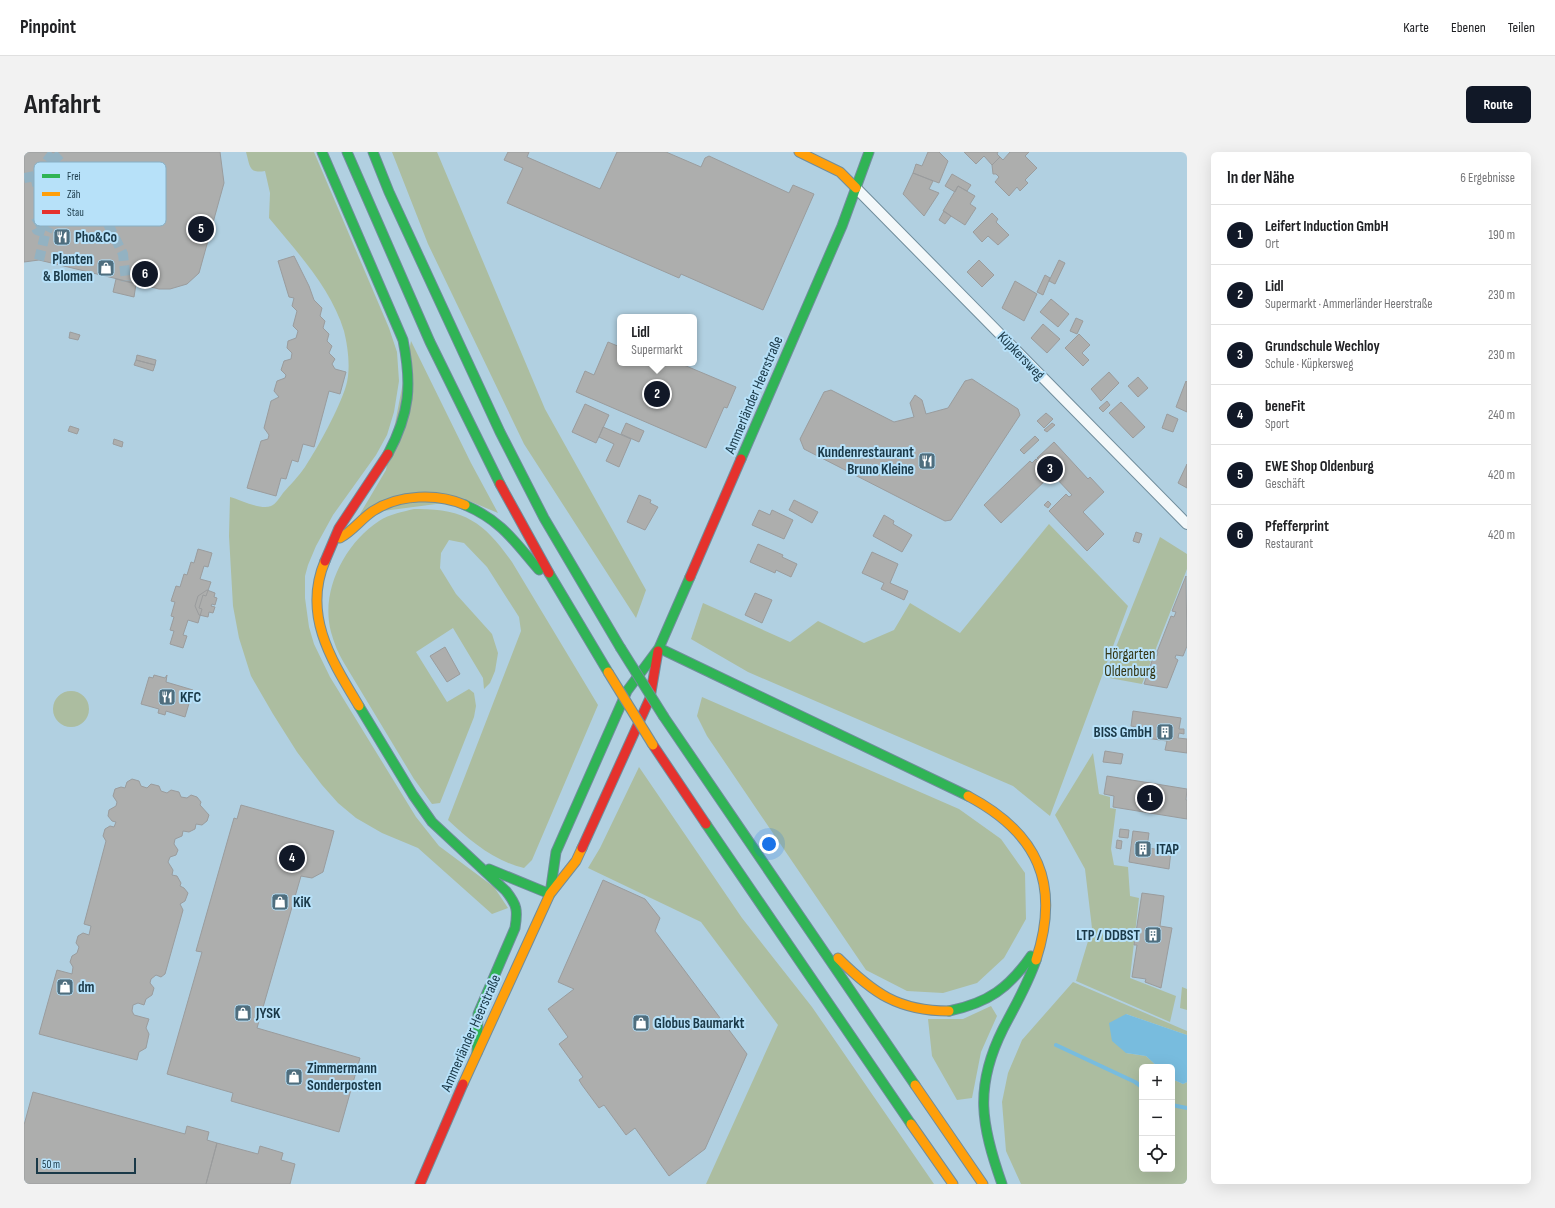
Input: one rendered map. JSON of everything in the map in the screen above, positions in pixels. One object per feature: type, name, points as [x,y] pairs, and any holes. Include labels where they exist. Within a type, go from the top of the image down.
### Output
[{"type":"main road","points":[[322,152],[403,340],[409,362],[410,373],[407,407],[402,427],[394,446],[339,528],[337,540],[323,566],[318,588],[319,624],[327,652],[364,715],[424,811],[443,834],[479,865],[506,891],[515,902],[517,914],[515,928],[478,1014],[477,1053]]},
{"type":"main road","points":[[347,152],[426,335],[484,454],[557,588],[653,745],[770,919],[953,1184]]},
{"type":"main road","points":[[373,152],[435,293],[500,432],[544,518],[620,647],[664,717],[983,1184]]},
{"type":"main road","points":[[799,152],[840,172],[856,188]]},
{"type":"main road","name":"Ammerländer Heerstraße","points":[[550,894],[556,852],[627,691],[659,648],[842,226],[869,152]]},
{"type":"main road","points":[[337,540],[346,535],[370,513],[386,505],[412,498],[443,498],[475,509],[496,522],[506,531],[522,552],[557,588]]},
{"type":"main road","points":[[659,648],[969,797],[991,809],[1012,825],[1031,847],[1043,873],[1047,902],[1046,924],[1039,955],[1025,986],[1001,1031],[991,1056],[985,1078],[983,1100],[983,1120],[986,1139],[1002,1184]]},
{"type":"main road","name":"Ammerländer Heerstraße","points":[[420,1184],[477,1053],[550,894],[576,862],[650,698],[659,648]]},
{"type":"main road","points":[[479,865],[550,894]]},
{"type":"main road","points":[[804,924],[863,983],[888,1000],[915,1010],[938,1012],[965,1008],[989,998],[1010,982],[1025,965],[1046,924]]},
{"type":"street","name":"Küpkersweg","points":[[856,188],[1187,524]]},
{"type":"green space","points":[[246,152],[314,152],[389,328],[397,352],[399,381],[394,412],[387,435],[376,455],[333,515],[316,546],[308,565],[305,576],[305,598],[309,627],[314,644],[330,677],[416,817],[439,846],[494,887],[508,908],[492,914],[418,848],[382,833],[356,818],[338,803],[297,752],[251,676],[239,638],[233,606],[229,536],[230,497],[262,507],[271,506],[276,502],[305,467],[328,428],[343,395],[348,380],[349,366],[344,331],[331,300],[302,257],[269,218],[270,193],[265,171],[259,172],[251,168]]},
{"type":"green space","points":[[392,152],[437,152],[545,409],[646,590],[636,618],[524,444],[428,244]]},
{"type":"green space","points":[[411,341],[471,463],[498,513],[467,500],[360,514],[386,470]]},
{"type":"green space","points":[[414,509],[431,509],[460,515],[482,527],[492,537],[512,562],[598,705],[532,860],[524,868],[513,865],[492,855],[473,842],[448,820],[521,631],[519,617],[487,567],[464,543],[449,540],[441,553],[440,568],[456,594],[492,634],[498,653],[495,671],[490,683],[484,689],[483,678],[453,628],[416,652],[447,702],[469,689],[474,693],[476,706],[474,717],[440,803],[432,804],[414,779],[342,659],[332,636],[329,616],[329,600],[332,585],[338,569],[346,555],[367,530],[379,521],[392,515]]},
{"type":"green space","points":[[1049,524],[1128,606],[1050,816],[1013,786],[748,672],[691,639],[703,603],[790,642],[818,621],[864,643],[894,630],[910,603],[960,633]]},
{"type":"green space","name":"Hörgarten Oldenburg","points":[[1160,537],[1187,554],[1187,569],[1142,684],[1104,677]]},
{"type":"green space","points":[[75,691],[84,696],[88,702],[88,716],[84,722],[75,727],[67,727],[58,722],[54,716],[53,705],[58,696],[64,692]]},
{"type":"green space","points":[[702,697],[959,809],[1001,839],[1025,873],[1026,919],[1004,958],[977,983],[943,993],[907,991],[866,970],[707,736],[697,716]]},
{"type":"green space","points":[[1093,753],[1099,794],[1110,797],[1110,808],[1116,809],[1111,849],[1114,865],[1128,867],[1130,896],[1139,898],[1130,978],[1176,996],[1170,1022],[1076,981],[1092,928],[1085,869],[1055,815]]},
{"type":"green space","points":[[639,767],[742,918],[812,1007],[934,1184],[706,1184],[778,1025],[701,922],[588,868],[600,848]]},
{"type":"green space","points":[[1073,982],[1187,1031],[1187,1035],[1126,1014],[1126,1053],[1146,1056],[1155,1064],[1139,1064],[1139,1172],[1175,1172],[1175,1080],[1183,1084],[1187,1082],[1187,1184],[1021,1184],[1006,1151],[1002,1102],[1008,1073],[1022,1040]]},
{"type":"green space","points":[[1182,987],[1187,989],[1187,1010],[1180,1008]]},
{"type":"green space","points":[[991,1006],[997,1016],[981,1052],[972,1098],[957,1100],[932,1056],[928,1019],[963,1019]]},
{"type":"water","points":[[1126,1014],[1187,1035],[1187,1082],[1183,1084],[1175,1080],[1175,1064],[1155,1064],[1146,1056],[1126,1053],[1112,1041],[1109,1023]]},
{"type":"building","points":[[24,152],[220,152],[224,183],[199,273],[187,284],[170,289],[159,289],[39,260],[24,262]]},
{"type":"building","points":[[508,152],[529,152],[527,157],[600,189],[617,152],[666,152],[701,167],[705,158],[709,156],[789,193],[793,185],[814,194],[763,310],[681,274],[679,278],[507,203],[523,168],[504,160]]},
{"type":"building","points":[[928,152],[939,152],[948,161],[939,183],[913,173],[916,164],[922,166]]},
{"type":"building","points":[[964,152],[998,152],[997,154],[1000,157],[992,165],[984,156],[976,164]]},
{"type":"building","points":[[1010,152],[1029,152],[1025,156],[1037,168],[1025,180],[1028,183],[1020,191],[1017,187],[1009,196],[995,182],[999,177],[996,174],[993,174],[992,165],[1000,157],[1003,160]]},
{"type":"building","points":[[913,173],[933,181],[929,189],[939,193],[924,216],[903,194]]},
{"type":"building","points":[[952,174],[971,185],[967,191],[958,186],[955,192],[945,186]]},
{"type":"building","points":[[958,186],[975,196],[970,204],[976,208],[965,225],[943,211]]},
{"type":"building","points":[[944,211],[951,216],[945,224],[939,220]]},
{"type":"building","points":[[992,213],[998,219],[996,222],[1009,235],[998,245],[988,236],[982,242],[973,232]]},
{"type":"building","points":[[294,256],[309,286],[314,300],[322,308],[320,316],[325,321],[323,328],[329,334],[327,341],[332,346],[329,353],[335,359],[332,364],[335,369],[346,372],[340,394],[329,391],[314,447],[303,444],[298,462],[292,460],[286,479],[281,478],[276,496],[247,488],[261,441],[268,439],[269,435],[264,428],[271,401],[279,397],[274,391],[277,381],[285,378],[286,375],[281,370],[284,361],[291,359],[292,353],[287,348],[288,341],[296,338],[298,331],[293,326],[297,311],[292,306],[294,298],[289,297],[278,261]]},
{"type":"building","points":[[979,260],[994,275],[982,287],[967,272]]},
{"type":"building","points":[[1059,260],[1065,263],[1055,284],[1049,281]]},
{"type":"building","points":[[1045,275],[1050,278],[1043,295],[1037,292]]},
{"type":"building","points":[[116,279],[136,284],[134,297],[113,292]]},
{"type":"building","points":[[1015,281],[1037,294],[1024,321],[1002,308]]},
{"type":"building","points":[[1051,299],[1069,314],[1058,327],[1040,312]]},
{"type":"building","points":[[1076,318],[1083,321],[1077,334],[1070,331]]},
{"type":"building","points":[[1043,324],[1060,339],[1047,353],[1031,338]]},
{"type":"building","points":[[70,332],[80,335],[78,340],[69,338]]},
{"type":"building","points":[[1079,334],[1090,345],[1082,353],[1089,360],[1083,366],[1065,348]]},
{"type":"building","points":[[608,342],[617,346],[617,366],[686,366],[736,387],[727,408],[724,407],[706,448],[576,392],[585,371],[594,375]]},
{"type":"building","points":[[137,355],[156,360],[155,365],[136,360]]},
{"type":"building","points":[[136,360],[155,365],[153,371],[134,365]]},
{"type":"building","points":[[1109,372],[1119,383],[1101,401],[1091,389]]},
{"type":"building","points":[[1138,377],[1148,388],[1138,397],[1128,386]]},
{"type":"building","points":[[972,379],[1018,409],[1020,415],[951,520],[945,521],[804,449],[800,439],[824,392],[831,390],[894,422],[914,417],[910,403],[915,395],[922,400],[926,414],[948,408],[965,381]]},
{"type":"building","points":[[1186,381],[1187,382],[1187,412],[1176,407]]},
{"type":"building","points":[[1107,401],[1110,405],[1103,412],[1099,408]]},
{"type":"building","points":[[1121,402],[1145,427],[1133,438],[1109,413]]},
{"type":"building","points":[[585,404],[609,415],[596,443],[572,432]]},
{"type":"building","points":[[1046,413],[1053,419],[1044,428],[1037,421]]},
{"type":"building","points":[[1167,414],[1178,419],[1173,432],[1162,428]]},
{"type":"building","points":[[626,423],[644,431],[639,442],[621,434]]},
{"type":"building","points":[[1052,423],[1055,425],[1047,432],[1044,430]]},
{"type":"building","points":[[70,426],[79,429],[77,434],[68,431]]},
{"type":"building","points":[[603,427],[631,439],[619,467],[606,461],[614,444],[599,437]]},
{"type":"building","points":[[1035,436],[1039,440],[1024,454],[1020,450]]},
{"type":"building","points":[[114,439],[123,442],[122,447],[113,444]]},
{"type":"building","points":[[1054,442],[1088,479],[1090,477],[1104,492],[1083,512],[1104,534],[1087,551],[1049,511],[1066,494],[1069,497],[1072,495],[1037,458]]},
{"type":"building","points":[[1036,459],[1051,475],[1001,523],[984,505],[1030,461],[1032,463]]},
{"type":"building","points":[[1187,464],[1187,488],[1178,483]]},
{"type":"building","points":[[639,495],[651,500],[650,503],[658,507],[645,530],[627,522]]},
{"type":"building","points":[[794,500],[818,512],[812,523],[789,510]]},
{"type":"building","points":[[1048,501],[1051,504],[1048,508],[1044,505]]},
{"type":"building","points":[[759,510],[770,515],[772,510],[793,520],[784,539],[752,525]]},
{"type":"building","points":[[884,515],[894,521],[893,524],[912,535],[902,552],[873,536]]},
{"type":"building","points":[[1136,532],[1142,534],[1139,543],[1133,541]]},
{"type":"building","points":[[758,544],[783,555],[782,557],[797,564],[791,577],[776,570],[775,573],[750,562]]},
{"type":"building","points":[[198,549],[212,553],[208,567],[204,566],[200,579],[211,582],[206,596],[203,595],[199,608],[202,609],[198,623],[188,620],[183,635],[187,636],[183,648],[170,644],[174,631],[170,630],[174,617],[171,616],[175,602],[171,601],[176,586],[180,587],[184,574],[187,575],[191,562],[194,563]]},
{"type":"building","points":[[872,552],[898,564],[890,583],[908,591],[904,600],[881,589],[884,583],[862,573]]},
{"type":"building","points":[[1186,576],[1187,646],[1183,656],[1176,655],[1175,658],[1178,660],[1167,688],[1144,684],[1154,655],[1157,656],[1157,652],[1171,616],[1174,617],[1176,612],[1172,611]]},
{"type":"building","points":[[207,590],[215,593],[214,597],[217,598],[215,605],[212,604],[211,606],[215,607],[213,613],[209,612],[208,617],[199,615],[195,606],[198,596]]},
{"type":"building","points":[[755,593],[772,600],[762,623],[745,615]]},
{"type":"building","points":[[445,647],[460,674],[447,682],[430,656]]},
{"type":"building","name":"KFC","points":[[154,675],[165,678],[167,675],[166,682],[193,690],[185,717],[166,711],[165,715],[158,713],[159,709],[141,704],[149,677],[153,678]]},
{"type":"building","name":"BISS GmbH","points":[[1133,711],[1181,718],[1179,729],[1184,729],[1184,734],[1179,733],[1178,738],[1187,739],[1187,753],[1165,750],[1167,741],[1146,738],[1147,729],[1131,726]]},
{"type":"building","points":[[1105,751],[1123,754],[1121,764],[1103,762]]},
{"type":"building","points":[[1107,776],[1187,789],[1187,819],[1113,807],[1114,796],[1104,794]]},
{"type":"building","points":[[132,779],[139,781],[141,786],[147,788],[151,784],[159,786],[161,791],[167,793],[171,790],[179,792],[181,797],[187,798],[191,795],[197,797],[201,802],[200,805],[209,815],[207,821],[202,825],[196,824],[195,829],[189,832],[183,831],[182,836],[175,839],[174,844],[178,850],[176,855],[170,857],[168,862],[173,870],[172,875],[177,876],[181,883],[180,886],[188,893],[185,901],[180,904],[183,910],[165,974],[161,977],[156,975],[151,979],[150,983],[154,988],[152,995],[146,999],[144,1005],[138,1003],[133,1005],[132,1011],[134,1015],[149,1019],[146,1028],[149,1034],[146,1048],[139,1052],[137,1060],[39,1034],[57,970],[72,974],[73,967],[70,962],[72,956],[77,953],[79,947],[76,943],[78,936],[83,933],[89,935],[91,926],[84,924],[106,841],[103,836],[105,829],[110,826],[114,827],[116,822],[112,821],[108,816],[109,810],[116,806],[117,802],[113,796],[115,789],[121,787],[125,788],[127,782]]},
{"type":"building","points":[[241,805],[334,831],[323,872],[312,878],[301,876],[257,1028],[360,1058],[339,1132],[231,1101],[233,1093],[167,1074],[202,952],[196,951],[234,818],[237,819]]},
{"type":"building","points":[[1120,829],[1129,830],[1128,838],[1119,837]]},
{"type":"building","name":"ITAP","points":[[1133,831],[1149,833],[1147,848],[1171,851],[1169,869],[1129,862]]},
{"type":"building","points":[[1117,840],[1122,841],[1121,849],[1116,848]]},
{"type":"building","name":"Globus Baumarkt","points":[[603,880],[645,899],[660,918],[655,931],[747,1054],[705,1149],[669,1176],[635,1128],[626,1135],[604,1105],[599,1108],[582,1085],[579,1080],[583,1077],[559,1044],[568,1037],[548,1009],[574,989],[558,982]]},
{"type":"building","name":"LTP / DDBST","points":[[1142,893],[1164,896],[1160,926],[1172,928],[1161,988],[1145,982],[1146,979],[1132,977],[1137,945],[1134,945]]},
{"type":"building","points":[[33,1092],[185,1134],[187,1126],[209,1132],[207,1140],[217,1143],[206,1184],[24,1184],[24,1125]]},
{"type":"building","points":[[217,1143],[258,1154],[260,1146],[283,1153],[281,1160],[295,1164],[290,1184],[206,1184]]},
{"type":"waterway","points":[[1056,1045],[1139,1085]]},
{"type":"waterway","points":[[1175,1106],[1187,1108]]},
{"type":"tunnel","points":[[46,162],[54,152]]},
{"type":"tunnel","points":[[53,154],[60,162]]},
{"type":"tunnel","points":[[24,178],[34,176]]},
{"type":"tunnel","points":[[35,226],[37,230],[46,233]]},
{"type":"tunnel","points":[[109,226],[123,254],[126,281]]},
{"type":"tunnel","points":[[39,260],[45,235],[49,227]]},
{"type":"traffic: fast","points":[[322,152],[403,340],[408,371],[407,398],[401,425],[388,454]]},
{"type":"traffic: fast","points":[[347,152],[430,342],[500,484]]},
{"type":"traffic: fast","points":[[373,152],[389,192],[500,432],[544,518],[620,647]]},
{"type":"traffic: fast","points":[[741,459],[842,226],[869,152]]},
{"type":"traffic: fast","points":[[465,505],[478,511],[498,525],[539,570]]},
{"type":"traffic: fast","points":[[549,573],[608,672]]},
{"type":"traffic: fast","points":[[550,894],[556,852],[627,691],[659,648],[690,577]]},
{"type":"traffic: fast","points":[[620,647],[664,717]]},
{"type":"traffic: fast","points":[[659,648],[968,796]]},
{"type":"traffic: fast","points":[[359,706],[413,795],[432,822],[506,891],[516,908],[515,928],[478,1014],[477,1053]]},
{"type":"traffic: fast","points":[[664,717],[915,1085]]},
{"type":"traffic: fast","points":[[706,824],[911,1124]]},
{"type":"traffic: fast","points":[[489,869],[550,894]]},
{"type":"traffic: fast","points":[[949,1011],[963,1008],[986,999],[1006,985],[1031,956]]},
{"type":"traffic: fast","points":[[1002,1184],[989,1143],[985,1124],[984,1088],[994,1050],[1036,960]]},
{"type":"traffic: slow","points":[[799,152],[840,172],[856,188]]},
{"type":"traffic: slow","points":[[340,538],[373,511],[383,505],[406,498],[443,498],[465,505]]},
{"type":"traffic: slow","points":[[325,561],[319,581],[317,600],[323,637],[330,655],[359,706]]},
{"type":"traffic: slow","points":[[608,672],[653,745]]},
{"type":"traffic: slow","points":[[968,796],[992,811],[1012,827],[1027,844],[1038,863],[1044,884],[1046,908],[1043,933],[1036,960]]},
{"type":"traffic: slow","points":[[463,1084],[550,894],[576,861],[582,848]]},
{"type":"traffic: slow","points":[[838,958],[863,981],[888,998],[915,1008],[949,1011]]},
{"type":"traffic: slow","points":[[915,1085],[983,1184]]},
{"type":"traffic: slow","points":[[911,1124],[953,1184]]},
{"type":"traffic: jam","points":[[325,561],[339,528],[388,454]]},
{"type":"traffic: jam","points":[[690,577],[741,459]]},
{"type":"traffic: jam","points":[[500,484],[549,573]]},
{"type":"traffic: jam","points":[[582,848],[650,698],[658,651]]},
{"type":"traffic: jam","points":[[653,745],[706,824]]},
{"type":"traffic: jam","points":[[420,1184],[463,1084]]},
{"type":"place","name":"EWE Shop Oldenburg","points":[[201,229]]},
{"type":"place","name":"Pho&Co","points":[[62,237]]},
{"type":"place","name":"Planten & Blomen","points":[[106,268]]},
{"type":"place","name":"Pfefferprint","points":[[145,274]]},
{"type":"place","name":"Lidl","points":[[657,394]]},
{"type":"place","name":"Kundenrestaurant Bruno Kleine","points":[[927,461]]},
{"type":"place","name":"Grundschule Wechloy","points":[[1050,469]]},
{"type":"place","name":"KFC","points":[[167,697]]},
{"type":"place","name":"BISS GmbH","points":[[1165,732]]},
{"type":"place","name":"Leifert Induction GmbH","points":[[1150,798]]},
{"type":"place","name":"ITAP","points":[[1143,849]]},
{"type":"place","name":"beneFit","points":[[292,858]]},
{"type":"place","name":"KiK","points":[[280,902]]},
{"type":"place","name":"LTP / DDBST","points":[[1153,935]]},
{"type":"place","name":"dm","points":[[65,987]]},
{"type":"place","name":"JYSK","points":[[243,1013]]},
{"type":"place","name":"Globus Baumarkt","points":[[641,1023]]},
{"type":"place","name":"Zimmermann Sonderposten","points":[[294,1077]]}]
